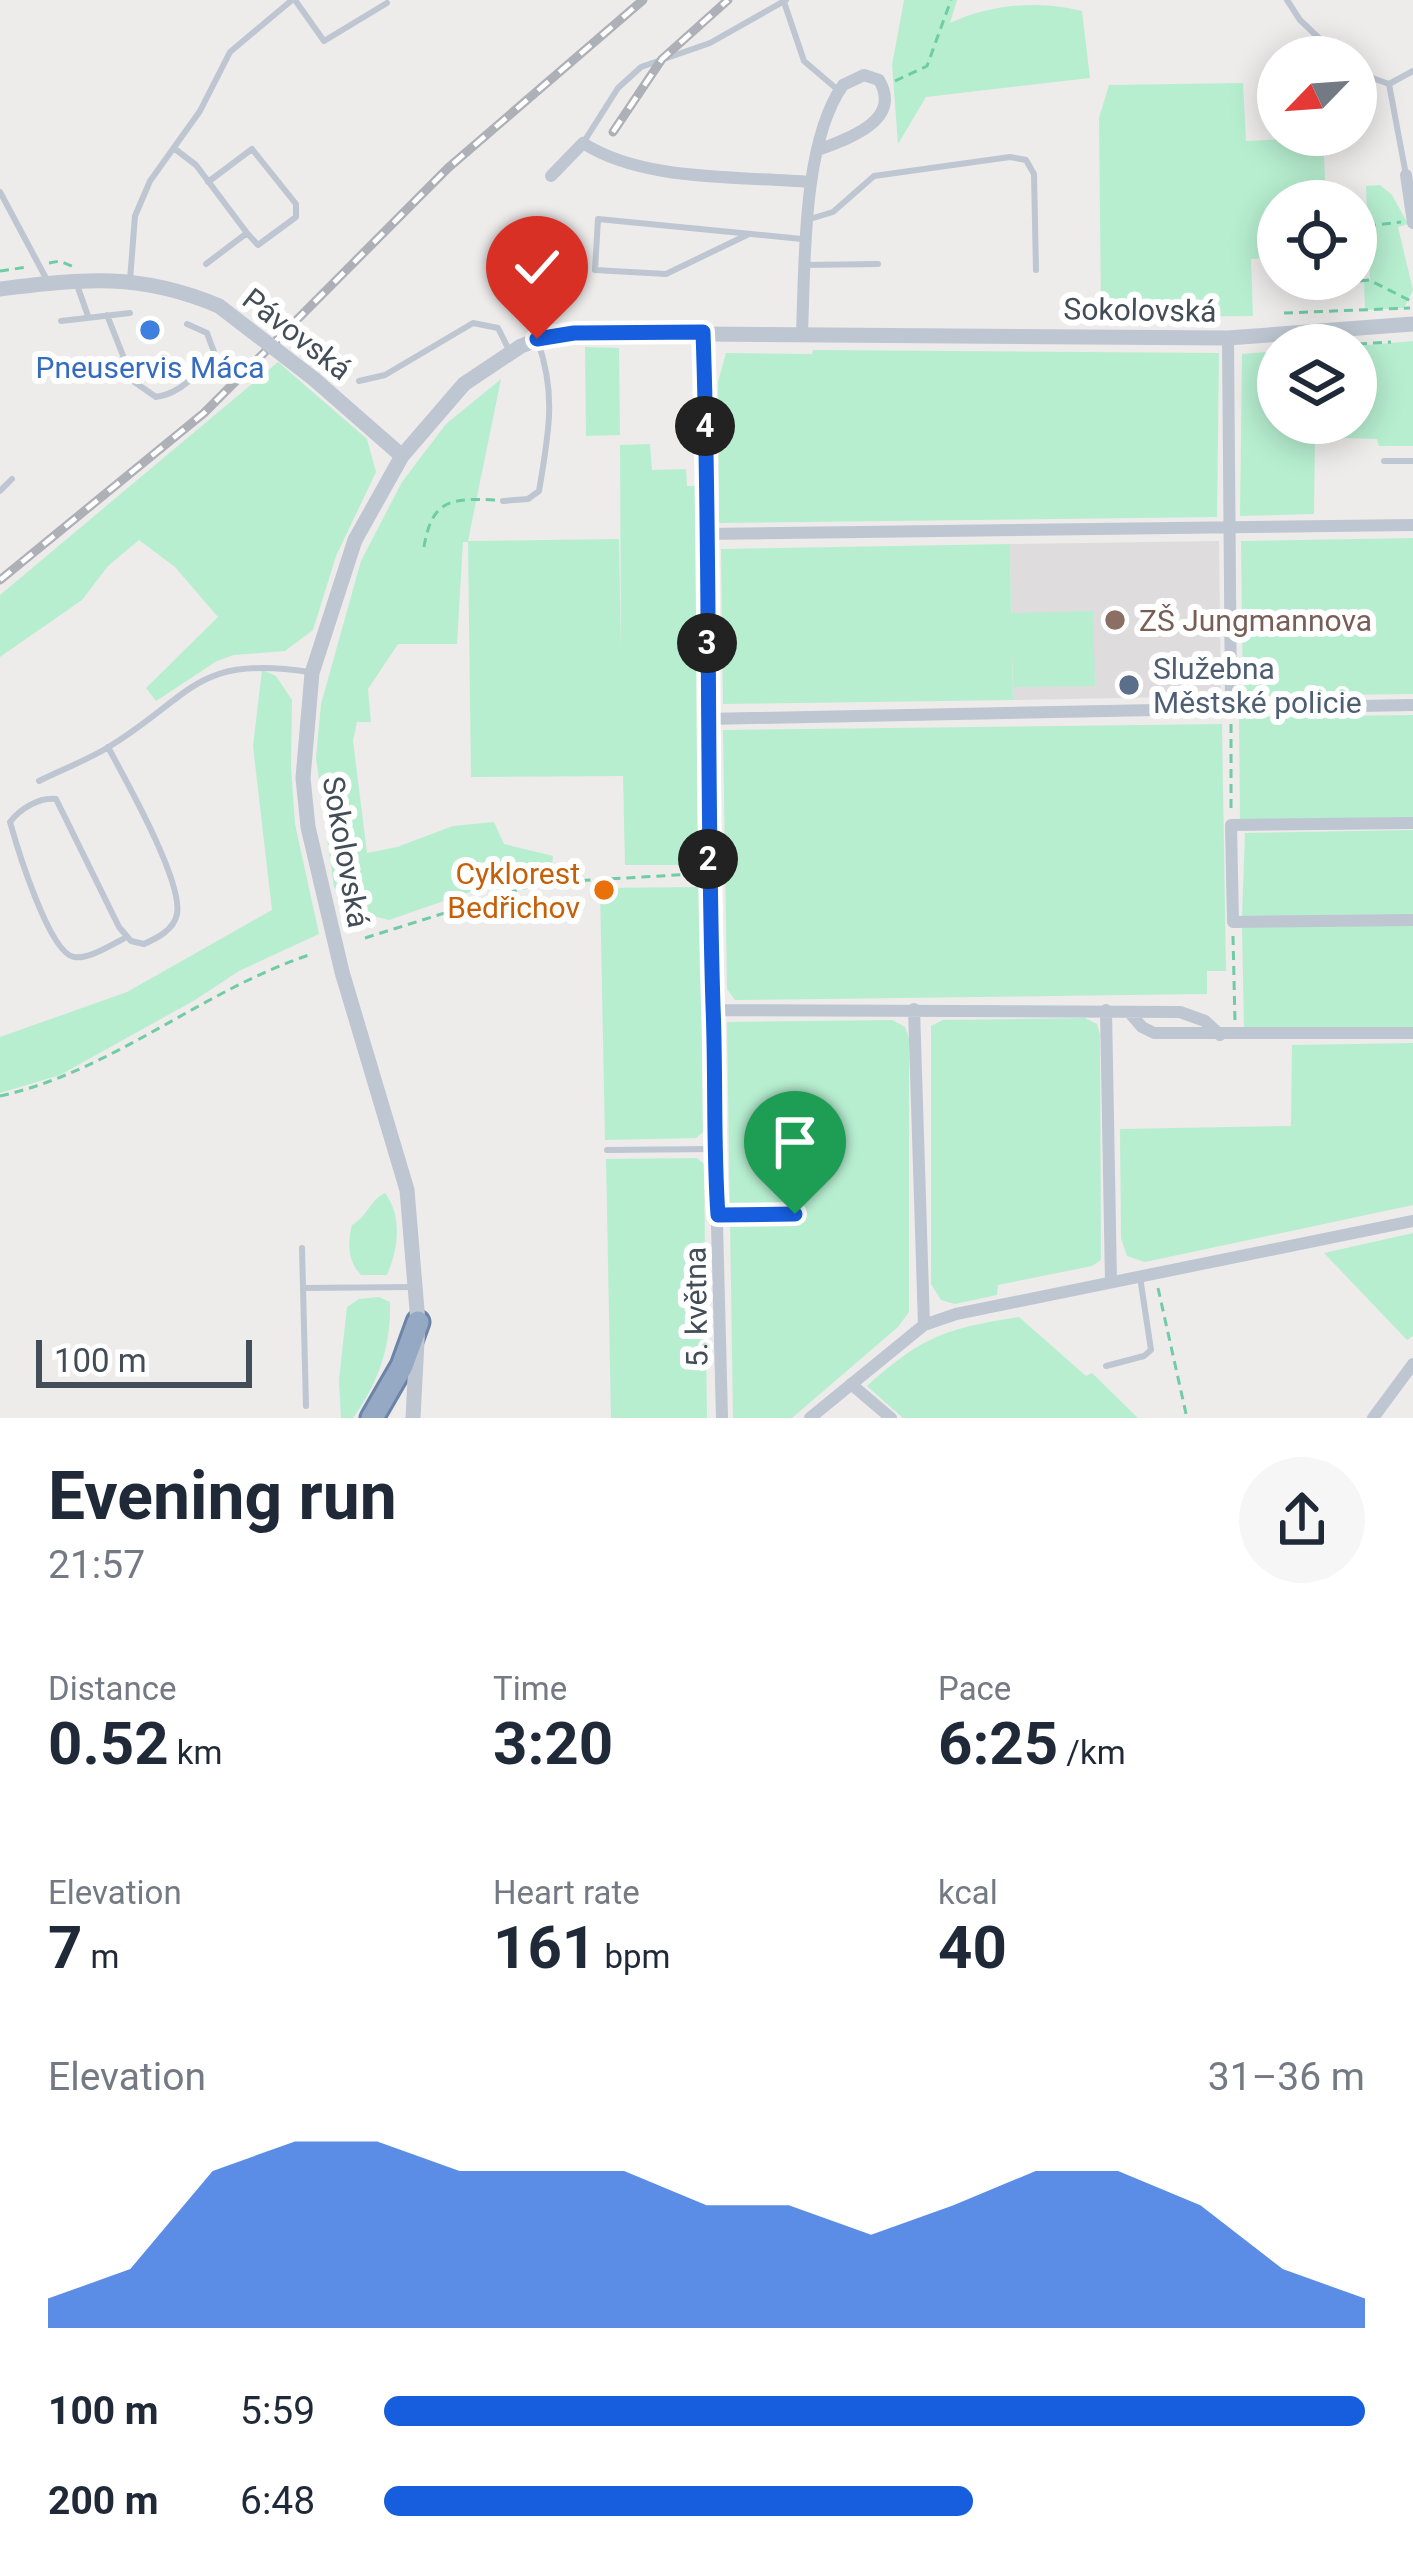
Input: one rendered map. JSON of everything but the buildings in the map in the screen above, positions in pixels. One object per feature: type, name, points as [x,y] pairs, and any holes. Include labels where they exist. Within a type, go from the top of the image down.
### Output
[{"type":"highway","points":[[372,1418],[402,1366],[418,1322]]},
{"type":"street","points":[[802,333],[806,219],[818,150],[838,90],[848,81],[875,76],[884,86],[884,106],[870,127],[818,150]]},
{"type":"street","points":[[551,176],[583,143],[612,160],[641,168],[810,182]]},
{"type":"street","points":[[1406,175],[1413,222]]},
{"type":"street","name":"Pávovská","points":[[0,290],[130,280],[189,294],[218,306],[314,379],[402,456]]},
{"type":"street","name":"Sokolovská","points":[[413,1418],[418,1322],[407,1190],[342,972],[308,827],[303,778],[313,673],[356,541],[402,456],[464,384],[537,339],[574,333],[1228,338],[1412,311]]},
{"type":"street","name":"5. května","points":[[703,332],[708,874],[722,1418]]},
{"type":"street","points":[[1228,338],[1231,709]]},
{"type":"street","points":[[706,534],[1413,525]]},
{"type":"street","points":[[707,719],[1413,705]]},
{"type":"street","points":[[1413,823],[1231,825],[1233,922],[1413,920]]},
{"type":"street","points":[[914,1009],[924,1325]]},
{"type":"street","points":[[714,1010],[1190,1013],[1220,1035]]},
{"type":"street","points":[[1106,1010],[1112,1282]]},
{"type":"street","points":[[1130,1012],[1154,1033],[1413,1033]]},
{"type":"street","points":[[810,1418],[924,1325],[1413,1221]]},
{"type":"street","points":[[1373,1418],[1413,1364]]},
{"type":"street","points":[[850,1384],[891,1418]]},
{"type":"lane","points":[[130,280],[135,216],[150,181],[200,111],[230,52],[293,0],[324,41],[387,3]]},
{"type":"lane","points":[[1287,0],[1317,36]]},
{"type":"lane","points":[[583,143],[618,88],[641,67],[710,43],[785,1],[804,61],[838,90]]},
{"type":"lane","points":[[1377,80],[1389,84],[1413,71]]},
{"type":"lane","points":[[1389,84],[1406,175]]},
{"type":"lane","points":[[175,148],[258,245],[296,217],[296,204],[252,149],[208,182]]},
{"type":"lane","points":[[806,219],[833,212],[874,176],[1010,157],[1025,160],[1034,174],[1036,271]]},
{"type":"lane","points":[[0,192],[49,283]]},
{"type":"lane","points":[[749,234],[666,274],[595,270],[598,219],[806,239]]},
{"type":"lane","points":[[206,264],[247,233]]},
{"type":"lane","points":[[805,265],[878,264]]},
{"type":"lane","points":[[76,281],[88,316]]},
{"type":"lane","points":[[61,321],[130,313]]},
{"type":"lane","points":[[107,315],[134,381],[156,397],[178,389],[214,352],[207,333],[187,324]]},
{"type":"lane","points":[[358,381],[385,375],[473,323],[498,328],[510,352]]},
{"type":"lane","points":[[503,501],[528,499],[538,491],[550,420],[550,376],[537,339]]},
{"type":"lane","points":[[1384,461],[1413,461]]},
{"type":"lane","points":[[0,491],[12,479]]},
{"type":"lane","points":[[39,781],[108,747],[173,698],[220,672],[268,666],[313,673]]},
{"type":"lane","points":[[108,747],[165,863],[177,901],[177,918],[163,934],[144,944],[118,927],[56,799],[18,812],[10,822],[60,949],[71,957],[82,957],[127,937]]},
{"type":"lane","points":[[607,1150],[713,1149]]},
{"type":"lane","points":[[718,1215],[795,1214]]},
{"type":"lane","points":[[302,1248],[306,1406]]},
{"type":"lane","points":[[1106,1366],[1151,1350],[1147,1276]]},
{"type":"lane","points":[[303,1288],[415,1287]]},
{"type":"path","points":[[884,86],[927,66],[951,0]]},
{"type":"path","points":[[1377,225],[1413,222]]},
{"type":"path","points":[[1377,286],[1412,311]]},
{"type":"path","points":[[1283,314],[1412,311]]},
{"type":"path","points":[[424,548],[433,514],[448,501],[503,501]]},
{"type":"path","points":[[1231,709],[1231,825]]},
{"type":"path","points":[[364,938],[540,884],[630,875],[708,874]]},
{"type":"path","points":[[1233,922],[1235,1035]]},
{"type":"path","points":[[0,1096],[77,1073],[250,978],[309,955]]},
{"type":"path","points":[[1147,1276],[1187,1418]]},
{"type":"shaded area","name":"ZŠ Jungmannova","points":[[1219,541],[1221,696],[1013,700],[1010,544]]},
{"type":"green space","points":[[904,0],[957,0],[950,23],[1016,6],[1082,11],[1090,78],[926,97],[898,144],[892,65]]},
{"type":"green space","points":[[1243,83],[1246,141],[1257,140],[1257,156],[1324,156],[1325,180],[1257,180],[1257,259],[1251,259],[1253,316],[1128,317],[1101,311],[1099,118],[1109,85]]},
{"type":"green space","points":[[1377,185],[1392,195],[1408,224],[1398,227],[1413,290],[1404,308],[1365,310],[1365,300],[1377,300]]},
{"type":"green space","points":[[1413,341],[1413,446],[1379,446],[1377,344]]},
{"type":"green space","points":[[585,347],[619,348],[620,435],[586,436]]},
{"type":"green space","points":[[813,350],[1219,353],[1217,517],[719,523],[718,382],[726,353],[812,354]]},
{"type":"green space","points":[[1257,353],[1257,444],[1315,444],[1314,514],[1240,516],[1242,354]]},
{"type":"green space","points":[[278,362],[367,439],[376,472],[336,556],[313,630],[285,651],[217,661],[156,701],[146,688],[218,617],[175,567],[139,540],[108,566],[82,600],[0,657],[0,595]]},
{"type":"green space","points":[[501,379],[468,541],[619,539],[621,656],[620,445],[650,444],[652,470],[686,469],[687,486],[697,486],[700,865],[625,865],[623,776],[471,777],[468,542],[463,542],[457,644],[398,644],[368,689],[371,722],[357,722],[353,741],[367,853],[453,826],[494,822],[504,844],[553,856],[551,872],[481,888],[389,920],[356,912],[334,887],[316,758],[321,704],[361,561],[402,482],[446,424]]},
{"type":"green space","points":[[1413,538],[1413,694],[1243,696],[1241,541]]},
{"type":"green space","points":[[1010,544],[1011,613],[1093,611],[1095,686],[1014,687],[1012,647],[1013,700],[723,704],[721,549]]},
{"type":"green space","points":[[262,670],[276,676],[292,700],[295,824],[319,934],[239,971],[60,1075],[0,1093],[0,1037],[127,992],[272,910],[253,746]]},
{"type":"green space","points":[[1413,715],[1413,818],[1240,820],[1239,717]]},
{"type":"green space","points":[[1222,724],[1226,971],[1207,971],[1207,994],[735,1000],[727,989],[723,730]]},
{"type":"green space","points":[[1413,830],[1413,915],[1242,918],[1245,833]]},
{"type":"green space","points":[[700,887],[703,1132],[696,1138],[605,1140],[600,888]]},
{"type":"green space","points":[[1413,924],[1413,1027],[1244,1030],[1242,926]]},
{"type":"green space","points":[[1085,1018],[1097,1024],[1100,1035],[1101,1260],[1092,1266],[998,1285],[997,1295],[955,1304],[941,1300],[931,1284],[931,1026],[943,1020]]},
{"type":"green space","points":[[892,1020],[905,1027],[909,1038],[909,1312],[898,1327],[792,1418],[733,1418],[727,1022]]},
{"type":"green space","points":[[1413,1043],[1413,1205],[1145,1262],[1127,1256],[1121,1238],[1120,1129],[1291,1126],[1292,1045]]},
{"type":"green space","points":[[697,1158],[704,1164],[707,1418],[611,1418],[606,1159]]},
{"type":"green space","points":[[385,1193],[396,1223],[394,1255],[387,1275],[361,1275],[350,1252],[352,1225]]},
{"type":"green space","points":[[1413,1233],[1413,1336],[1407,1340],[1324,1253]]},
{"type":"green space","points":[[379,1297],[390,1302],[382,1363],[353,1418],[341,1418],[339,1380],[347,1307],[359,1299]]},
{"type":"green space","points":[[1019,1317],[1086,1376],[1092,1373],[1138,1418],[903,1418],[867,1386],[937,1337]]},
{"type":"railway","points":[[0,580],[204,413],[448,168],[643,0]]},
{"type":"railway","points":[[613,132],[662,59],[728,0]]},
{"type":"place","name":"Pneuservis Máca","points":[[150,330]]},
{"type":"place","name":"ZŠ Jungmannova","points":[[1115,620]]},
{"type":"place","name":"Služebna Městské policie","points":[[1129,685]]},
{"type":"place","name":"Cyklorest Bedřichov","points":[[604,890]]},
{"type":"route","points":[[537,339],[574,333],[703,332],[708,874],[718,1215],[795,1214]]}]
